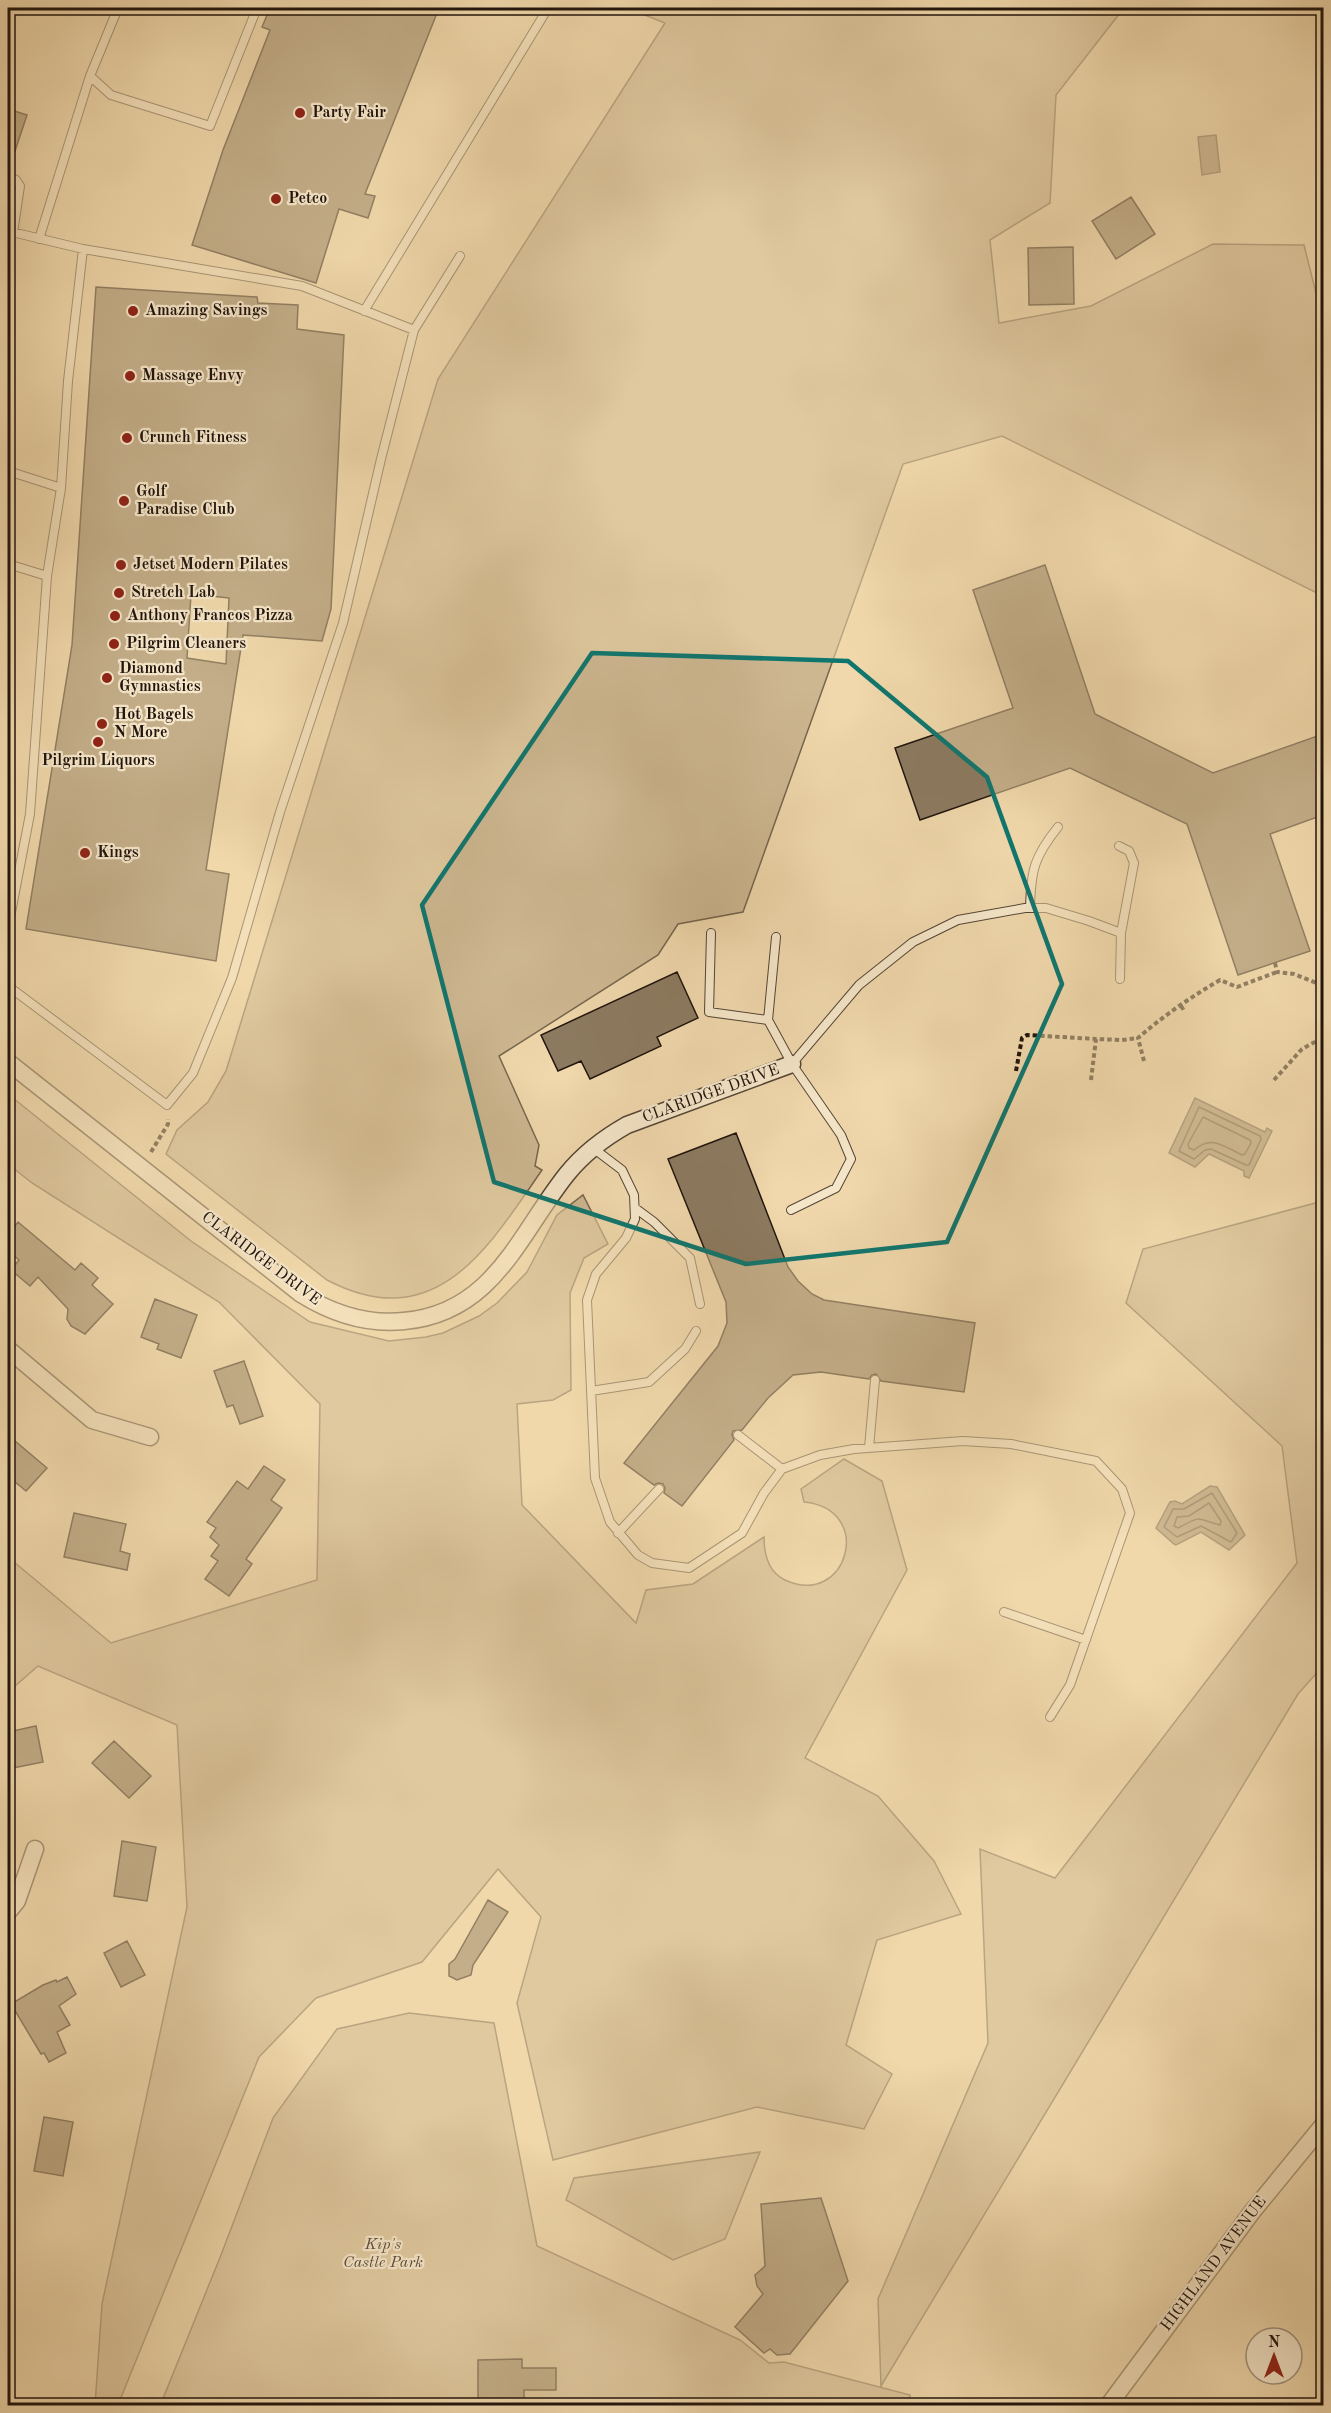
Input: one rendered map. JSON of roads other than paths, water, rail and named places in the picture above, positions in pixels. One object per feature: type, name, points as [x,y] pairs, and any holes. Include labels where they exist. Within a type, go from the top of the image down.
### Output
[{"type":"street","name":"CLARIDGE DRIVE","points":[[8,1062],[301,1293],[335,1312],[374,1322],[413,1320],[431,1316],[465,1300],[480,1290],[506,1263],[567,1174],[592,1148],[627,1125],[792,1064]]},
{"type":"street","points":[[8,1349],[92,1420],[150,1437]]},
{"type":"street","points":[[8,1912],[17,1901],[35,1849]]},
{"type":"street","name":"HIGHLAND AVENUE","points":[[1108,2406],[1252,2212],[1323,2124]]},
{"type":"lane","points":[[39,239],[90,76],[118,8]]},
{"type":"lane","points":[[90,76],[111,95],[210,126],[257,8]]},
{"type":"lane","points":[[364,311],[545,13],[533,8]]},
{"type":"lane","points":[[8,175],[20,186],[10,232],[83,249],[302,286],[414,330]]},
{"type":"lane","points":[[8,928],[30,814],[47,576],[61,488],[68,381],[83,249]]},
{"type":"lane","points":[[8,986],[166,1105],[193,1072],[232,978],[280,812],[344,623],[381,459],[414,330],[460,256]]},
{"type":"lane","points":[[8,471],[61,488]]},
{"type":"lane","points":[[8,564],[47,576]]},
{"type":"lane","points":[[1030,908],[1030,875],[1042,847],[1058,827]]},
{"type":"lane","points":[[1119,846],[1129,851],[1134,863],[1121,933],[1120,979]]},
{"type":"lane","points":[[792,1064],[859,985],[913,942],[958,920],[1030,908],[1046,908],[1121,933]]},
{"type":"lane","points":[[711,933],[709,1012],[768,1020]]},
{"type":"lane","points":[[776,937],[768,1020],[792,1064],[841,1135],[850,1160],[836,1188],[791,1209]]},
{"type":"lane","points":[[592,1148],[622,1170],[634,1195],[635,1208],[635,1219],[626,1238],[596,1274],[587,1300],[595,1478],[610,1522],[618,1533],[638,1555],[652,1563],[689,1568],[742,1533],[764,1493],[782,1469],[820,1455],[869,1448],[963,1441],[1011,1444],[1096,1461],[1122,1488],[1130,1513],[1070,1685],[1050,1717]]},
{"type":"lane","points":[[635,1208],[654,1222],[690,1258],[700,1304]]},
{"type":"lane","points":[[591,1391],[649,1382],[686,1349],[696,1332]]},
{"type":"lane","points":[[869,1448],[876,1380]]},
{"type":"lane","points":[[738,1435],[782,1469]]},
{"type":"lane","points":[[618,1533],[659,1488]]},
{"type":"lane","points":[[1004,1612],[1086,1640]]},
{"type":"water","points":[[1216,135],[1220,172],[1202,175],[1198,137]]},
{"type":"water","points":[[1195,1098],[1265,1132],[1267,1128],[1272,1131],[1249,1178],[1244,1176],[1244,1171],[1209,1154],[1195,1167],[1169,1153]]},
{"type":"water","points":[[1210,1486],[1217,1487],[1245,1535],[1229,1550],[1201,1532],[1176,1545],[1156,1528],[1170,1502],[1175,1501],[1182,1504]]},
{"type":"place","name":"Party Fair","points":[[300,113]]},
{"type":"place","name":"Petco","points":[[276,199]]},
{"type":"place","name":"Amazing Savings","points":[[133,311]]},
{"type":"place","name":"Massage Envy","points":[[130,376]]},
{"type":"place","name":"Crunch Fitness","points":[[127,438]]},
{"type":"place","name":"Golf Paradise Club","points":[[124,501]]},
{"type":"place","name":"Jetset Modern Pilates","points":[[121,565]]},
{"type":"place","name":"Stretch Lab","points":[[119,593]]},
{"type":"place","name":"Anthony Francos Pizza","points":[[115,616]]},
{"type":"place","name":"Pilgrim Cleaners","points":[[114,644]]},
{"type":"place","name":"Diamond Gymnastics","points":[[107,678]]},
{"type":"place","name":"Hot Bagels N More","points":[[102,724]]},
{"type":"place","name":"Pilgrim Liquors","points":[[98,742]]},
{"type":"place","name":"Kings","points":[[85,853]]},
{"type":"park label","name":"Kip's Castle Park","points":[[383,2254]]}]
